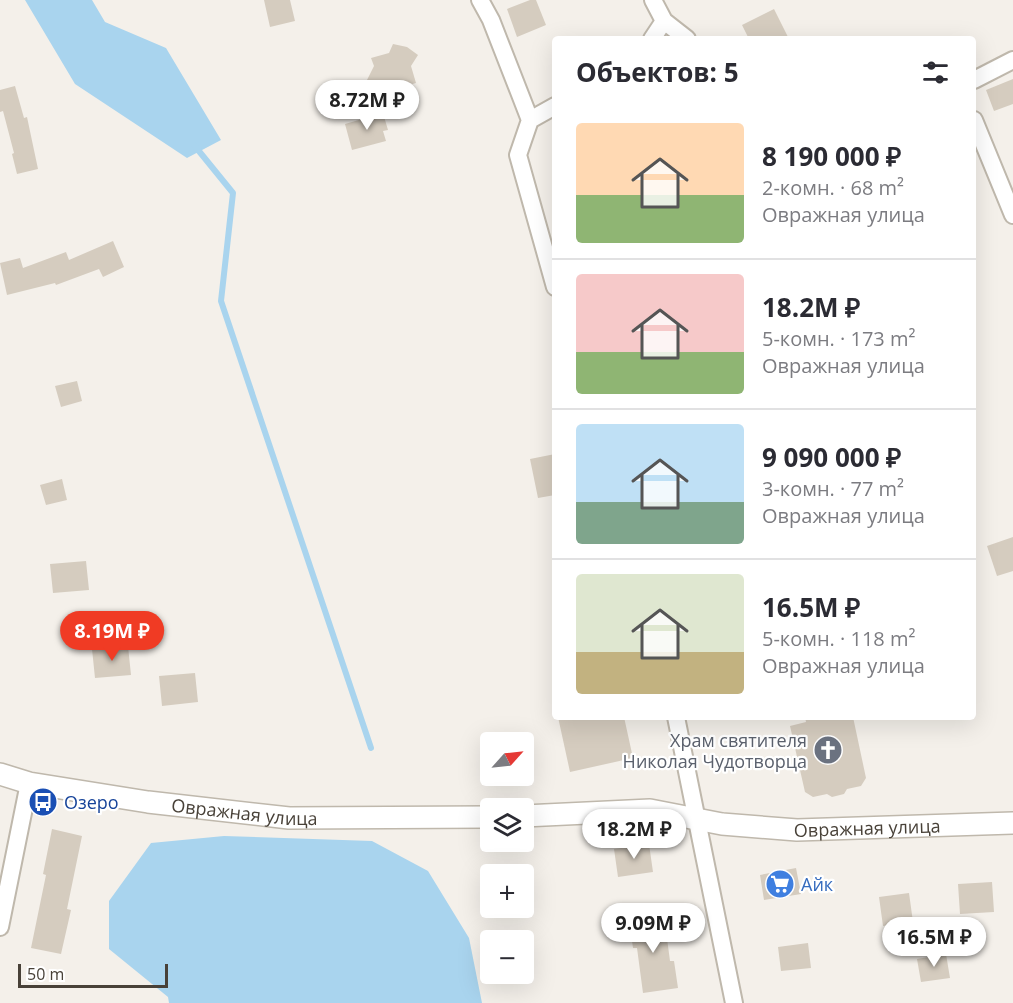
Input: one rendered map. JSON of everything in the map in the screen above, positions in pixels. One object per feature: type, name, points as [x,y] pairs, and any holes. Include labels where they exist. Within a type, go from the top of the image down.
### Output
[{"type":"street","points":[[480,0],[491,20],[530,120],[518,156],[552,276]]},
{"type":"street","points":[[652,0],[664,21],[683,36]]},
{"type":"street","points":[[654,36],[664,21]]},
{"type":"street","points":[[976,79],[1013,60]]},
{"type":"street","points":[[530,120],[552,108]]},
{"type":"street","points":[[976,125],[1013,215]]},
{"type":"street","points":[[676,720],[734,1003]]},
{"type":"street","name":"Овражная улица","points":[[0,774],[29,783],[182,807],[289,818],[480,817]]},
{"type":"street","points":[[0,927],[29,783]]},
{"type":"street","name":"Овражная улица","points":[[534,816],[650,810],[722,824],[797,830],[1013,823]]},
{"type":"water","points":[[25,0],[92,0],[105,22],[166,48],[221,140],[187,158],[75,84]]},
{"type":"water","points":[[224,836],[372,841],[428,871],[469,938],[482,1003],[169,1003],[168,997],[109,949],[109,901],[151,843]]},
{"type":"building","points":[[264,0],[290,0],[295,21],[270,27]]},
{"type":"building","points":[[536,0],[546,25],[517,37],[507,9]]},
{"type":"building","points":[[774,9],[788,36],[748,36],[742,25]]},
{"type":"building","points":[[393,44],[407,47],[418,55],[411,66],[416,83],[381,93],[370,89],[365,84],[374,66],[371,58],[389,53]]},
{"type":"building","points":[[1013,79],[1013,104],[994,111],[986,90]]},
{"type":"building","points":[[15,86],[24,118],[27,117],[38,169],[17,174],[3,111],[0,112],[0,90]]},
{"type":"building","points":[[383,113],[388,130],[383,131],[386,141],[352,150],[345,124]]},
{"type":"building","points":[[113,241],[124,267],[103,277],[99,269],[56,285],[55,283],[7,295],[0,263],[20,258],[23,268],[66,252],[69,260]]},
{"type":"building","points":[[77,381],[82,401],[61,407],[55,386]]},
{"type":"building","points":[[552,455],[552,496],[538,498],[530,459]]},
{"type":"building","points":[[62,479],[67,500],[46,505],[40,485]]},
{"type":"building","points":[[1013,537],[1013,571],[997,576],[987,546]]},
{"type":"building","points":[[86,561],[89,590],[53,593],[50,564]]},
{"type":"building","points":[[128,646],[131,675],[95,678],[92,649]]},
{"type":"building","points":[[195,673],[198,702],[162,706],[159,676]]},
{"type":"building","points":[[559,720],[625,720],[633,758],[570,772]]},
{"type":"building","name":"Храм святителя Николая Чудотворца","points":[[806,720],[854,720],[866,778],[861,786],[847,789],[844,794],[832,797],[827,794],[813,797],[805,792],[790,726],[806,722]]},
{"type":"building","points":[[52,829],[82,836],[67,909],[71,910],[61,954],[31,948],[46,875],[43,874]]},
{"type":"building","points":[[649,844],[653,872],[618,877],[614,849]]},
{"type":"building","name":"Айк","points":[[796,868],[801,894],[764,900],[760,875]]},
{"type":"building","points":[[992,882],[994,912],[960,914],[958,884]]},
{"type":"building","points":[[909,893],[913,922],[883,926],[879,897]]},
{"type":"building","points":[[664,916],[670,961],[674,961],[678,988],[643,993],[637,948],[633,948],[629,920]]},
{"type":"building","points":[[808,943],[811,968],[781,971],[778,947]]},
{"type":"building","points":[[946,954],[950,978],[921,982],[917,959]]},
{"type":"waterway","points":[[194,145],[233,193],[221,301],[371,748]]},
{"type":"place","name":"Храм святителя Николая Чудотворца","points":[[828,750]]},
{"type":"place","name":"Озеро","points":[[43,802]]},
{"type":"place","name":"Айк","points":[[780,884]]}]
